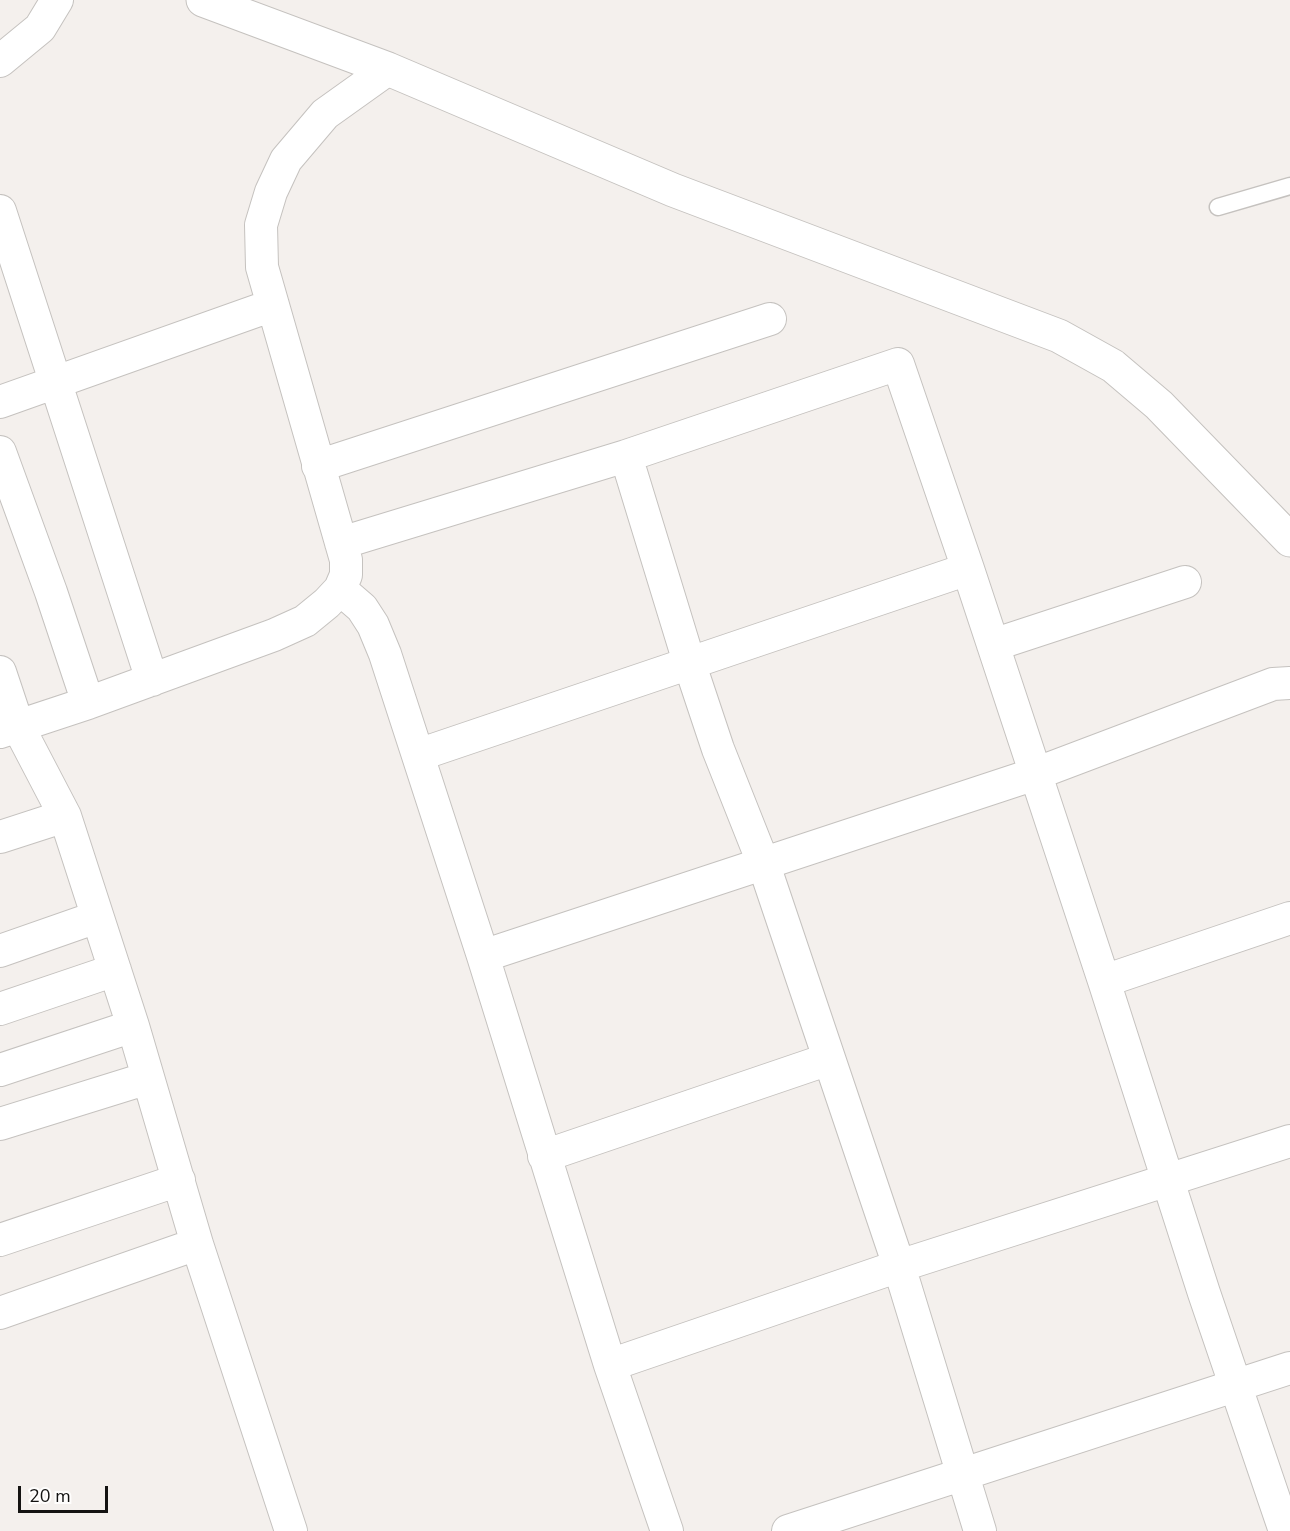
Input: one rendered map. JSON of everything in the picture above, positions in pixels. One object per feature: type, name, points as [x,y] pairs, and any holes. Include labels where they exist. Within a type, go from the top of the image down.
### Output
[{"type":"street","points":[[0,62],[40,28],[57,0]]},
{"type":"street","points":[[203,0],[388,69],[673,190],[1059,336],[1113,366],[1159,405],[1290,540]]},
{"type":"street","points":[[9,729],[88,703],[274,635],[305,621],[340,589],[346,575],[346,560],[262,267],[261,225],[271,192],[286,160],[325,114],[388,69]]},
{"type":"street","points":[[0,212],[152,680]]},
{"type":"street","points":[[0,402],[273,305]]},
{"type":"street","points":[[318,466],[770,319]]},
{"type":"street","points":[[341,543],[626,456],[898,364],[968,569],[1235,1386],[1285,1531]]},
{"type":"street","points":[[0,452],[51,592],[88,703]]},
{"type":"street","points":[[626,456],[718,749],[764,865],[899,1266],[980,1531]]},
{"type":"street","points":[[418,755],[968,569]]},
{"type":"street","points":[[993,645],[1185,582]]},
{"type":"street","points":[[340,589],[363,608],[385,654],[483,957],[610,1365],[667,1531]]},
{"type":"street","points":[[0,672],[9,729],[65,816],[133,1026],[197,1244],[291,1531]]},
{"type":"street","points":[[483,957],[1035,774],[1273,684],[1290,683]]},
{"type":"street","points":[[0,837],[65,816]]},
{"type":"street","points":[[0,951],[97,917]]},
{"type":"street","points":[[1104,981],[1290,918]]},
{"type":"street","points":[[0,1009],[115,970]]},
{"type":"street","points":[[0,1070],[133,1026]]},
{"type":"street","points":[[544,1156],[829,1059]]},
{"type":"street","points":[[0,1124],[148,1078]]},
{"type":"street","points":[[610,1365],[899,1266],[1290,1141]]},
{"type":"street","points":[[0,1240],[178,1180]]},
{"type":"street","points":[[0,1313],[197,1244]]},
{"type":"street","points":[[788,1531],[1290,1368]]},
{"type":"lane","points":[[1218,207],[1290,186]]}]
